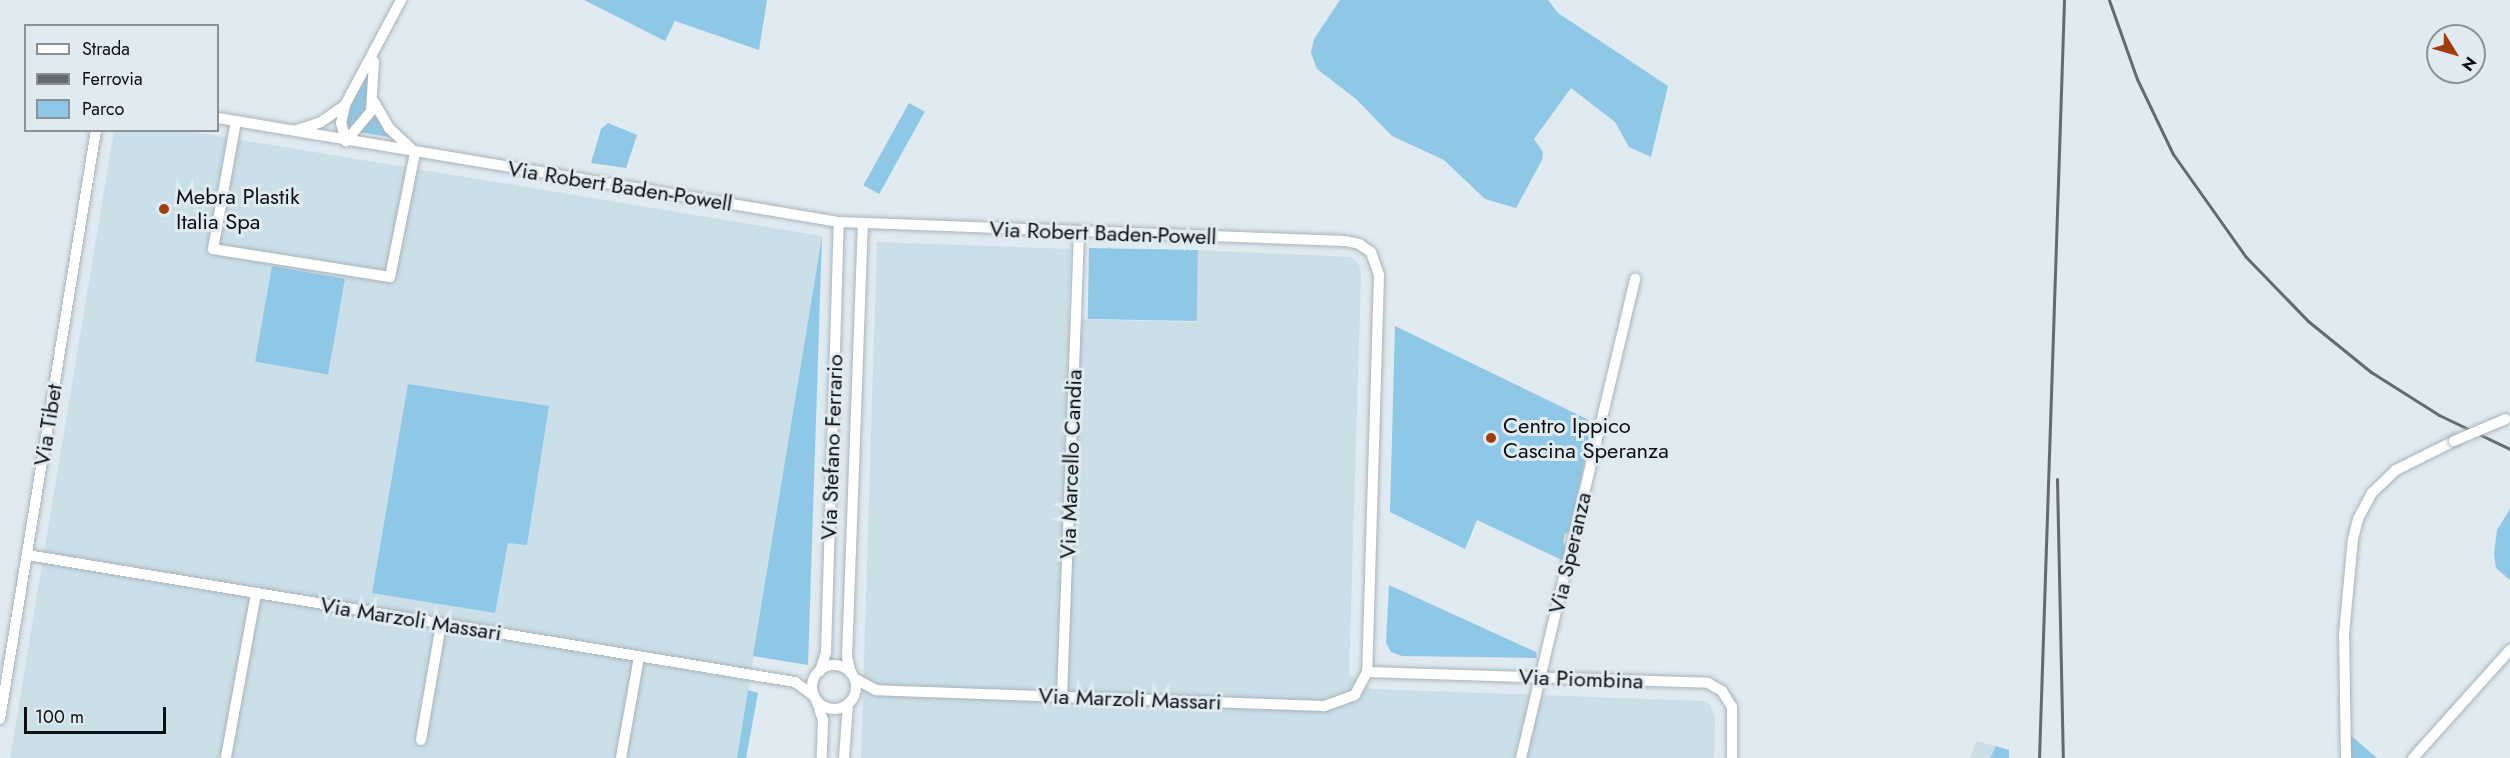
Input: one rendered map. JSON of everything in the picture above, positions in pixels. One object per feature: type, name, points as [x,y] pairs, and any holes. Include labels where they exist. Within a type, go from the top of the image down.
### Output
[{"type":"street","points":[[375,55],[374,102],[363,125],[346,141],[341,123],[345,105],[375,55],[401,0]]},
{"type":"street","points":[[236,121],[213,249],[390,277],[415,153],[388,128],[374,102]]},
{"type":"street","points":[[294,130],[321,122],[345,105]]},
{"type":"street","name":"Via Robert Baden-Powell","points":[[219,118],[415,153],[863,225],[1350,241],[1362,245],[1375,257],[1379,295],[1367,672]]},
{"type":"street","name":"Via Tibet","points":[[0,719],[96,132]]},
{"type":"street","name":"Via Stefano Ferrario","points":[[818,673],[826,652],[839,222]]},
{"type":"street","name":"Via Stefano Ferrario","points":[[853,676],[847,657],[863,225]]},
{"type":"street","name":"Via Marcello Candia","points":[[1062,696],[1079,232]]},
{"type":"street","name":"Via Speranza","points":[[1521,758],[1635,278]]},
{"type":"street","points":[[2346,758],[2344,634],[2353,538],[2358,519],[2372,493],[2396,470],[2454,441],[2508,418]]},
{"type":"street","name":"Via Marzoli Massari","points":[[27,555],[795,682],[818,673]]},
{"type":"street","points":[[226,757],[256,593]]},
{"type":"street","points":[[421,740],[441,624]]},
{"type":"street","points":[[2413,758],[2510,650]]},
{"type":"street","points":[[621,758],[639,657]]},
{"type":"street","points":[[822,758],[824,720],[815,699],[818,673],[840,666],[853,676],[844,758]]},
{"type":"street","name":"Via Marzoli Massari","points":[[850,702],[876,690],[1324,706],[1355,695],[1367,672]]},
{"type":"street","name":"Via Piombina","points":[[1367,672],[1713,685],[1732,706],[1732,758]]},
{"type":"street","name":"Via Marzoli Massari","points":[[853,676],[876,690]]},
{"type":"street","name":"Via Marzoli Massari","points":[[795,682],[815,699]]},
{"type":"street","points":[[815,699],[836,709],[850,702]]},
{"type":"shaded area","points":[[114,132],[193,132],[822,236],[737,758],[10,758]]},
{"type":"shaded area","points":[[877,242],[1070,249],[1068,319],[1196,322],[1198,250],[1351,257],[1359,264],[1361,276],[1349,674],[1371,689],[1704,701],[1710,704],[1715,718],[1714,758],[861,758]]},
{"type":"shaded area","points":[[1977,741],[2009,750],[2009,758],[1970,758]]},
{"type":"green space","points":[[584,0],[767,0],[759,50],[675,21],[665,41]]},
{"type":"green space","points":[[1340,0],[1548,0],[1558,13],[1668,86],[1651,157],[1629,147],[1615,122],[1571,88],[1534,139],[1543,152],[1542,160],[1516,208],[1485,199],[1444,160],[1392,136],[1356,99],[1317,69],[1311,53],[1314,39]]},
{"type":"green space","points":[[365,76],[369,78],[370,106],[350,130],[344,118]]},
{"type":"green space","points":[[909,103],[925,112],[879,194],[863,185]]},
{"type":"green space","points":[[374,110],[395,138],[359,132]]},
{"type":"green space","points":[[608,123],[637,135],[626,168],[591,163],[601,129]]},
{"type":"green space","points":[[822,236],[808,665],[753,656]]},
{"type":"green space","points":[[1089,248],[1198,250],[1197,321],[1088,319]]},
{"type":"green space","points":[[272,266],[345,279],[328,374],[255,362]]},
{"type":"green space","name":"Centro Ippico Cascina Speranza","points":[[1395,326],[1593,422],[1570,531],[1565,534],[1563,542],[1567,548],[1564,561],[1477,520],[1465,549],[1390,512]]},
{"type":"green space","points":[[408,384],[549,406],[527,545],[508,543],[495,613],[372,593]]},
{"type":"green space","points":[[2510,509],[2510,580],[2496,568],[2494,554],[2497,530]]},
{"type":"green space","points":[[1389,585],[1536,652],[1537,658],[1402,656],[1391,652],[1386,643]]},
{"type":"green space","points":[[748,690],[758,693],[746,758],[737,758]]},
{"type":"green space","points":[[2348,733],[2377,758],[2348,758]]},
{"type":"green space","points":[[1996,746],[2009,750],[2009,758],[1990,758]]},
{"type":"railway","points":[[2039,758],[2064,0]]},
{"type":"railway","points":[[2109,0],[2137,79],[2173,154],[2246,257],[2308,321],[2371,372],[2439,415],[2510,449]]},
{"type":"railway","points":[[2057,479],[2063,758]]},
{"type":"place","name":"Mebra Plastik Italia Spa","points":[[164,209]]},
{"type":"place","name":"Centro Ippico Cascina Speranza","points":[[1491,438]]}]
